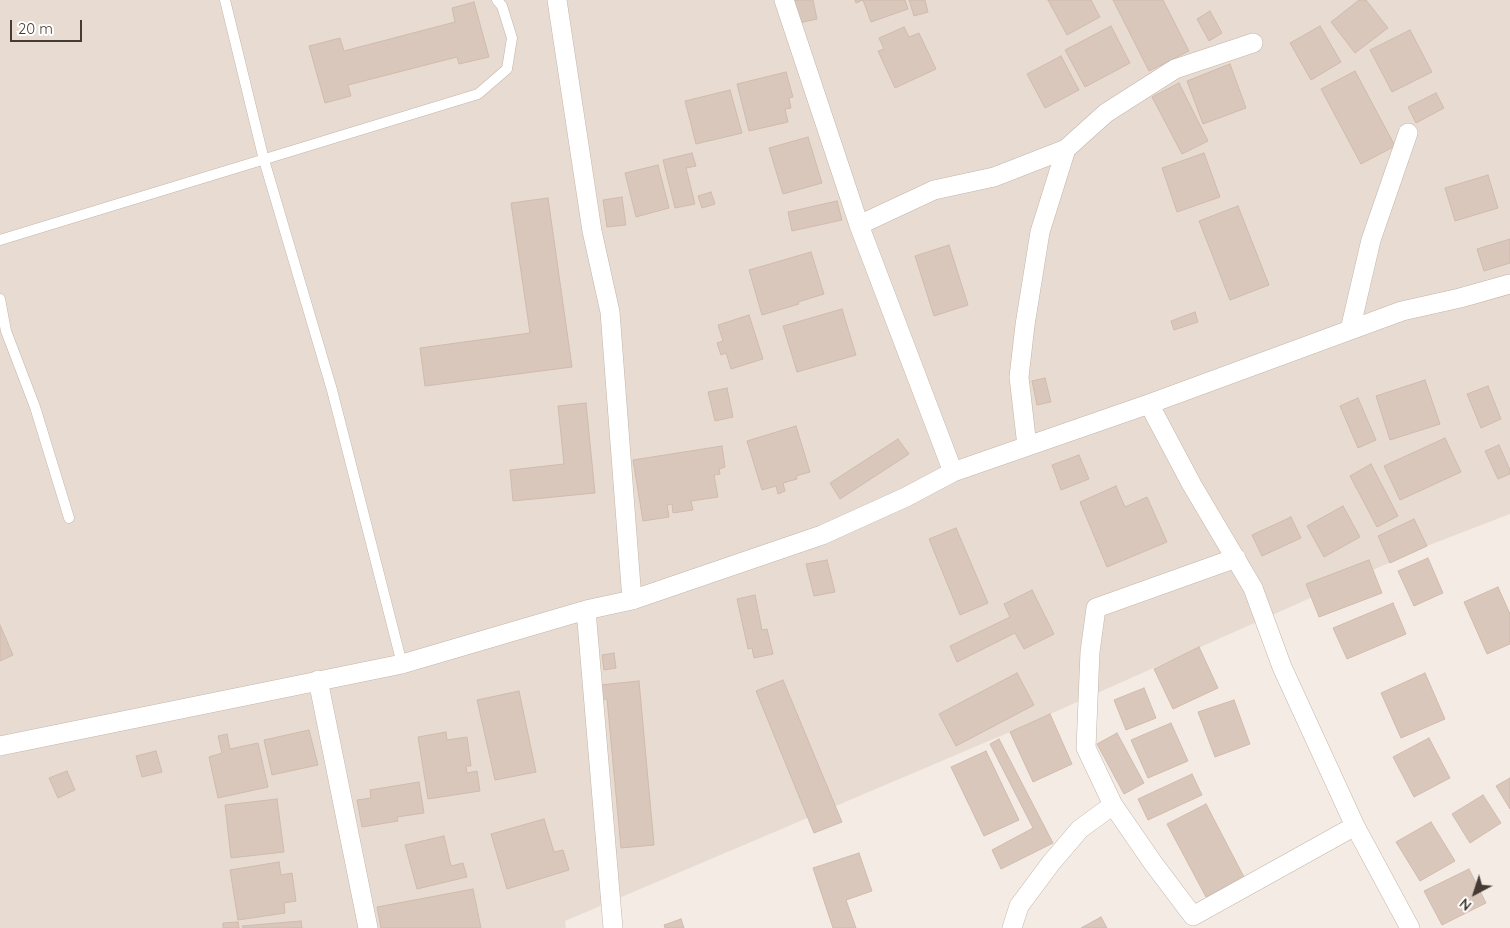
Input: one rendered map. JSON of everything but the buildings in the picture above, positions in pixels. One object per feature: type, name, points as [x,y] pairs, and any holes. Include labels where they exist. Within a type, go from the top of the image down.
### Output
[{"type":"street","points":[[557,0],[592,231],[610,312],[632,600]]},
{"type":"street","points":[[784,0],[859,225],[952,472]]},
{"type":"street","points":[[859,225],[934,190],[994,177],[1066,149],[1106,113],[1175,69],[1253,42]]},
{"type":"street","points":[[1350,330],[1371,240],[1408,134]]},
{"type":"street","points":[[1027,446],[1019,377],[1025,326],[1040,232],[1066,149]]},
{"type":"street","points":[[0,746],[402,664],[586,610],[632,600],[822,535],[906,497],[952,472],[1149,404],[1402,312],[1510,284]]},
{"type":"street","points":[[1149,404],[1192,485],[1253,588],[1282,667],[1355,826],[1410,928]]},
{"type":"street","points":[[1236,558],[1096,608],[1090,652],[1086,748],[1113,805],[1153,864],[1193,916],[1355,826]]},
{"type":"street","points":[[586,610],[613,928]]},
{"type":"street","points":[[318,680],[368,928]]},
{"type":"street","points":[[1012,928],[1019,906],[1051,863],[1080,829],[1113,805]]},
{"type":"lane","points":[[225,0],[264,160],[332,390],[402,664]]},
{"type":"lane","points":[[0,240],[478,94],[507,70],[512,38],[502,6],[497,0]]},
{"type":"lane","points":[[0,299],[3,331],[35,407],[69,518]]},
{"type":"shaded area","points":[[0,0],[1510,0],[1510,514],[1427,546],[1010,732],[565,921],[566,928],[0,928]]}]
